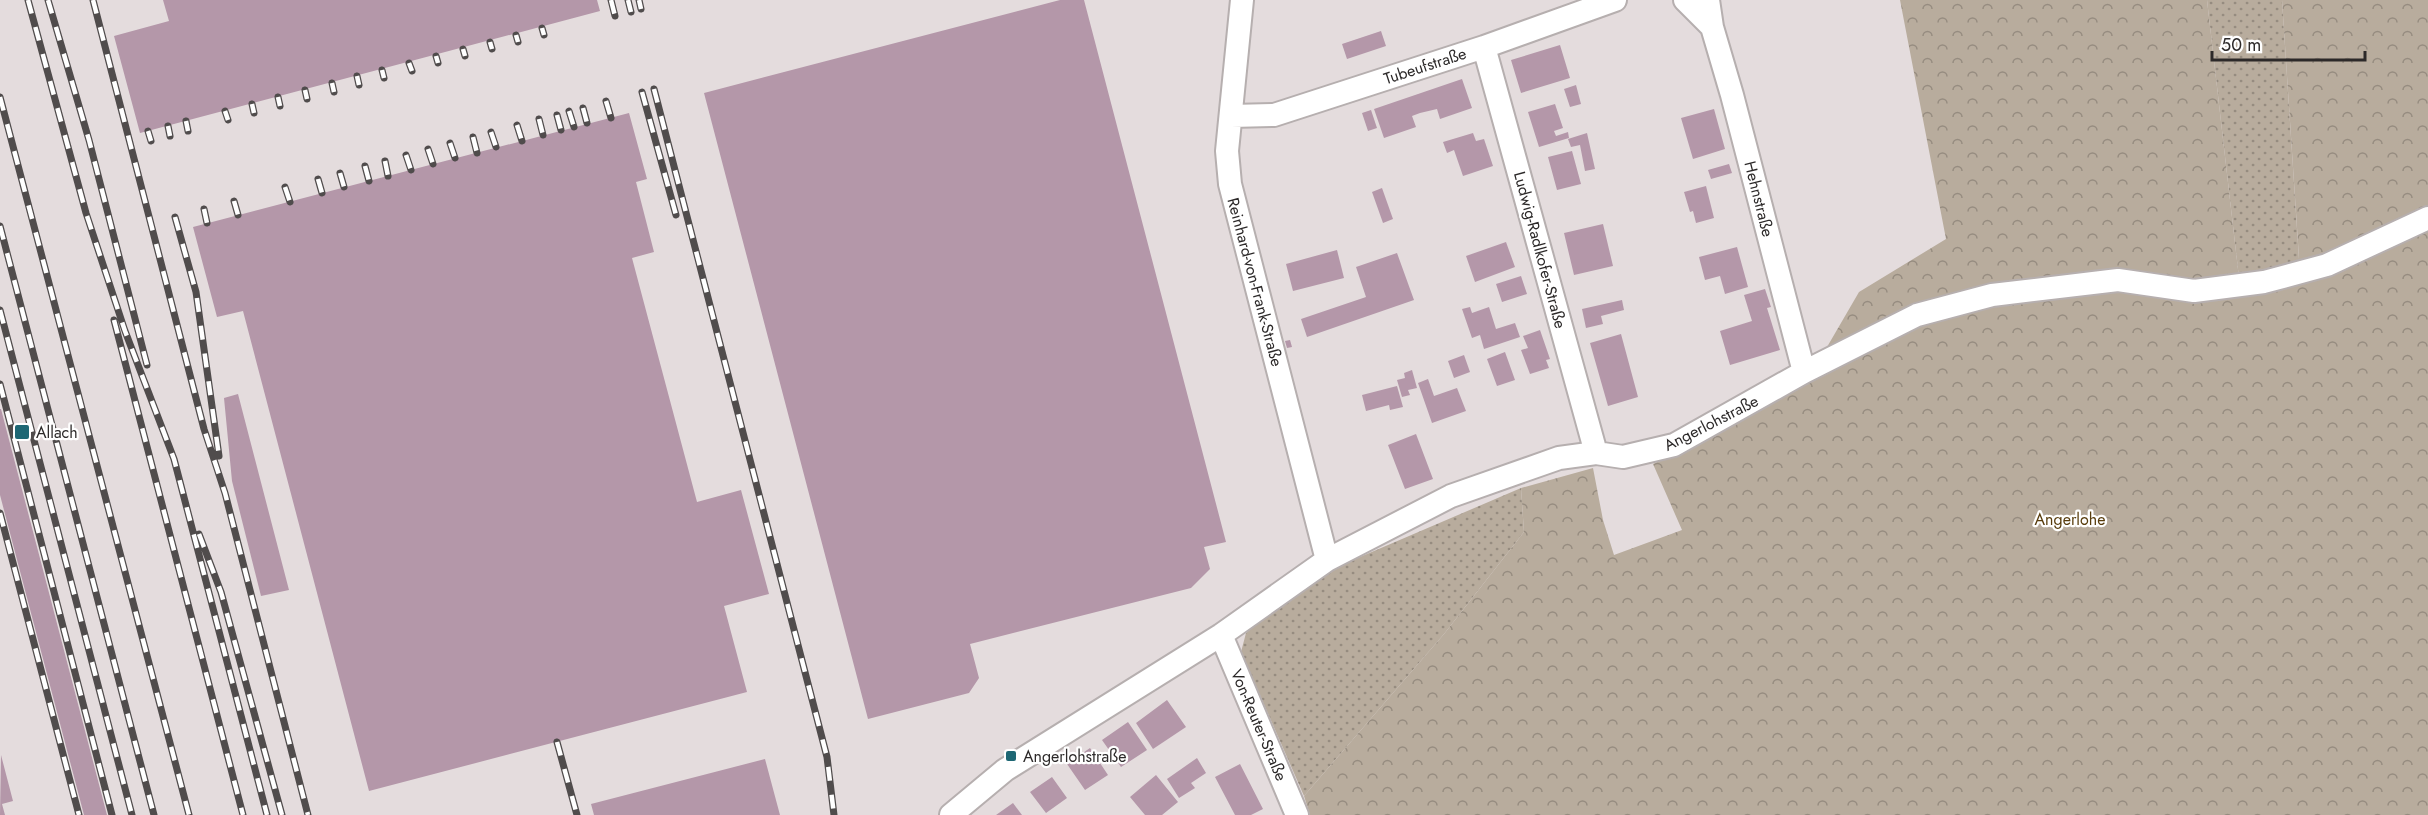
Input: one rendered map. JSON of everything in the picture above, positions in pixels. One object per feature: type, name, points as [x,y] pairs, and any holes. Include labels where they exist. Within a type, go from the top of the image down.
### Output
[{"type":"street","name":"Reinhard-von-Frank-Straße","points":[[1242,0],[1227,151],[1230,184],[1327,560]]},
{"type":"street","name":"Tubeufstraße","points":[[1231,116],[1274,115],[1484,47],[1615,0]]},
{"type":"street","name":"Hehnstraße","points":[[1685,0],[1712,27]]},
{"type":"street","name":"Hehnstraße","points":[[1708,0],[1712,27],[1732,95],[1804,372]]},
{"type":"street","name":"Ludwig-Radlkofer-Straße","points":[[1484,47],[1596,453]]},
{"type":"street","name":"Angerlohstraße","points":[[951,815],[1005,770],[1221,635],[1327,560],[1451,496],[1559,458],[1596,453],[1623,457],[1674,445],[1804,372],[1917,315],[1992,295],[2118,280],[2193,291],[2264,282],[2327,265],[2428,218]]},
{"type":"street","name":"Von-Reuter-Straße","points":[[1221,635],[1297,815]]},
{"type":"green space","name":"Angerlohe","points":[[1900,0],[2207,0],[2239,278],[2264,282],[2299,258],[2282,0],[2428,0],[2428,815],[1310,815],[1304,796],[1444,634],[1524,532],[1521,488],[1593,468],[1603,520],[1614,555],[1682,530],[1653,464],[1717,432],[1809,378],[1859,292],[1946,239]]},
{"type":"green space","points":[[2207,0],[2282,0],[2299,259],[2264,282],[2239,278]]},
{"type":"green space","points":[[1521,488],[1524,532],[1444,634],[1304,796],[1241,652],[1246,633],[1311,578]]},
{"type":"building","points":[[163,0],[597,0],[600,11],[140,133],[114,36],[169,21]]},
{"type":"building","points":[[1060,0],[1084,0],[1226,542],[1204,547],[1210,569],[1191,588],[970,644],[979,678],[969,693],[868,719],[704,93]]},
{"type":"building","points":[[1381,31],[1386,46],[1347,59],[1342,44]]},
{"type":"building","points":[[1560,45],[1570,78],[1521,93],[1511,60]]},
{"type":"building","points":[[1462,79],[1472,108],[1440,119],[1437,109],[1420,113],[1412,116],[1416,127],[1384,138],[1374,109]]},
{"type":"building","points":[[1576,85],[1581,104],[1570,107],[1564,89]]},
{"type":"building","points":[[1555,104],[1563,128],[1554,131],[1556,136],[1568,132],[1569,138],[1539,147],[1528,112]]},
{"type":"building","points":[[1714,109],[1725,149],[1693,159],[1681,118]]},
{"type":"building","points":[[1371,110],[1377,128],[1368,131],[1362,113]]},
{"type":"building","points":[[629,113],[647,179],[636,182],[654,252],[632,258],[697,502],[741,490],[769,594],[724,606],[747,692],[369,791],[243,311],[217,317],[193,227]]},
{"type":"building","points":[[1473,133],[1476,141],[1484,139],[1493,166],[1463,176],[1454,150],[1447,153],[1443,142]]},
{"type":"building","points":[[1587,133],[1595,169],[1585,171],[1580,145],[1571,147],[1568,139]]},
{"type":"building","points":[[1572,151],[1581,184],[1557,190],[1548,157]]},
{"type":"building","points":[[1729,164],[1732,173],[1711,179],[1708,170]]},
{"type":"building","points":[[1706,186],[1714,218],[1696,223],[1684,192]]},
{"type":"building","points":[[1382,188],[1393,219],[1383,223],[1372,192]]},
{"type":"building","points":[[1603,224],[1613,266],[1574,275],[1564,233]]},
{"type":"building","points":[[1506,242],[1515,267],[1475,282],[1466,256]]},
{"type":"building","points":[[1737,247],[1748,287],[1725,294],[1720,276],[1705,280],[1699,257]]},
{"type":"building","points":[[1337,250],[1344,278],[1293,291],[1286,264]]},
{"type":"building","points":[[1397,253],[1414,300],[1307,337],[1301,319],[1366,297],[1356,267]]},
{"type":"building","points":[[1521,276],[1527,294],[1502,302],[1496,284]]},
{"type":"building","points":[[1765,289],[1771,307],[1767,308],[1780,350],[1730,365],[1720,331],[1752,321],[1744,295]]},
{"type":"building","points":[[1622,300],[1624,310],[1601,316],[1603,324],[1586,328],[1582,309]]},
{"type":"building","points":[[1470,307],[1472,313],[1489,307],[1496,329],[1515,323],[1520,337],[1484,349],[1480,335],[1472,338],[1462,309]]},
{"type":"building","points":[[1540,330],[1550,359],[1546,360],[1549,368],[1530,374],[1521,350],[1528,348],[1523,336]]},
{"type":"building","points":[[1621,334],[1638,397],[1608,406],[1590,343]]},
{"type":"building","points":[[1290,340],[1292,347],[1287,348],[1285,341]]},
{"type":"building","points":[[1505,352],[1515,380],[1497,386],[1487,359]]},
{"type":"building","points":[[1464,355],[1470,372],[1454,378],[1448,361]]},
{"type":"building","points":[[1412,370],[1417,388],[1408,390],[1410,395],[1402,397],[1397,380],[1405,378],[1404,373]]},
{"type":"building","points":[[1428,379],[1434,396],[1457,388],[1466,411],[1432,423],[1418,383]]},
{"type":"building","points":[[1397,386],[1403,407],[1390,410],[1389,405],[1366,411],[1362,395]]},
{"type":"building","points":[[238,394],[289,590],[261,596],[232,481],[224,398]]},
{"type":"building","points":[[0,409],[107,815],[84,815],[0,495]]},
{"type":"building","points":[[1416,434],[1433,479],[1405,489],[1388,445]]},
{"type":"building","points":[[1167,700],[1186,727],[1153,749],[1136,723]]},
{"type":"building","points":[[1128,722],[1147,750],[1121,767],[1102,740]]},
{"type":"building","points":[[1090,748],[1108,775],[1085,790],[1067,764]]},
{"type":"building","points":[[1,755],[13,801],[2,804],[5,815],[0,815]]},
{"type":"building","points":[[1197,758],[1206,773],[1191,783],[1195,788],[1179,798],[1167,779]]},
{"type":"building","points":[[765,759],[780,815],[594,815],[591,804]]},
{"type":"building","points":[[1240,764],[1263,809],[1251,815],[1235,815],[1215,777]]},
{"type":"building","points":[[1156,775],[1178,802],[1162,815],[1145,815],[1130,797]]},
{"type":"building","points":[[1052,777],[1067,798],[1046,813],[1030,792]]},
{"type":"building","points":[[1013,803],[1022,815],[996,815]]},
{"type":"railway","points":[[28,0],[86,213],[125,331],[174,459],[267,815]]},
{"type":"railway","points":[[48,0],[89,140],[147,365]]},
{"type":"railway","points":[[93,0],[204,429],[225,493],[308,815]]},
{"type":"railway","points":[[611,0],[615,16]]},
{"type":"railway","points":[[628,0],[631,12]]},
{"type":"railway","points":[[639,0],[641,9]]},
{"type":"railway","points":[[542,28],[544,35]]},
{"type":"railway","points":[[516,35],[518,42]]},
{"type":"railway","points":[[490,42],[492,49]]},
{"type":"railway","points":[[463,49],[465,56]]},
{"type":"railway","points":[[436,56],[438,63]]},
{"type":"railway","points":[[409,63],[412,71]]},
{"type":"railway","points":[[382,70],[384,78]]},
{"type":"railway","points":[[357,76],[359,85]]},
{"type":"railway","points":[[332,83],[334,92]]},
{"type":"railway","points":[[654,89],[827,757],[834,815]]},
{"type":"railway","points":[[305,90],[307,99]]},
{"type":"railway","points":[[642,92],[676,215]]},
{"type":"railway","points":[[0,97],[189,815]]},
{"type":"railway","points":[[278,97],[280,106]]},
{"type":"railway","points":[[606,101],[611,118]]},
{"type":"railway","points":[[252,104],[254,113]]},
{"type":"railway","points":[[583,108],[587,123]]},
{"type":"railway","points":[[225,111],[228,120]]},
{"type":"railway","points":[[569,111],[574,127]]},
{"type":"railway","points":[[557,115],[561,130]]},
{"type":"railway","points":[[539,119],[543,135]]},
{"type":"railway","points":[[186,121],[188,131]]},
{"type":"railway","points":[[517,125],[522,141]]},
{"type":"railway","points":[[168,126],[170,136]]},
{"type":"railway","points":[[148,131],[151,141]]},
{"type":"railway","points":[[491,132],[496,147]]},
{"type":"railway","points":[[473,137],[477,153]]},
{"type":"railway","points":[[450,143],[455,158]]},
{"type":"railway","points":[[428,149],[433,164]]},
{"type":"railway","points":[[406,155],[411,170]]},
{"type":"railway","points":[[385,161],[388,176]]},
{"type":"railway","points":[[365,166],[369,181]]},
{"type":"railway","points":[[340,173],[344,187]]},
{"type":"railway","points":[[318,179],[322,193]]},
{"type":"railway","points":[[285,187],[290,202]]},
{"type":"railway","points":[[234,201],[238,215]]},
{"type":"railway","points":[[204,209],[207,223]]},
{"type":"railway","points":[[175,217],[196,292],[219,456]]},
{"type":"railway","points":[[0,226],[154,815]]},
{"type":"railway","points":[[0,310],[132,815]]},
{"type":"railway","points":[[114,320],[243,815]]},
{"type":"railway","points":[[0,384],[112,815]]},
{"type":"railway","points":[[0,513],[79,815]]},
{"type":"railway","points":[[199,534],[221,592],[282,815]]},
{"type":"railway","points":[[557,742],[577,815]]},
{"type":"place","name":"Allach","points":[[22,432]]},
{"type":"place","name":"Angerlohstraße","points":[[1011,756]]}]
